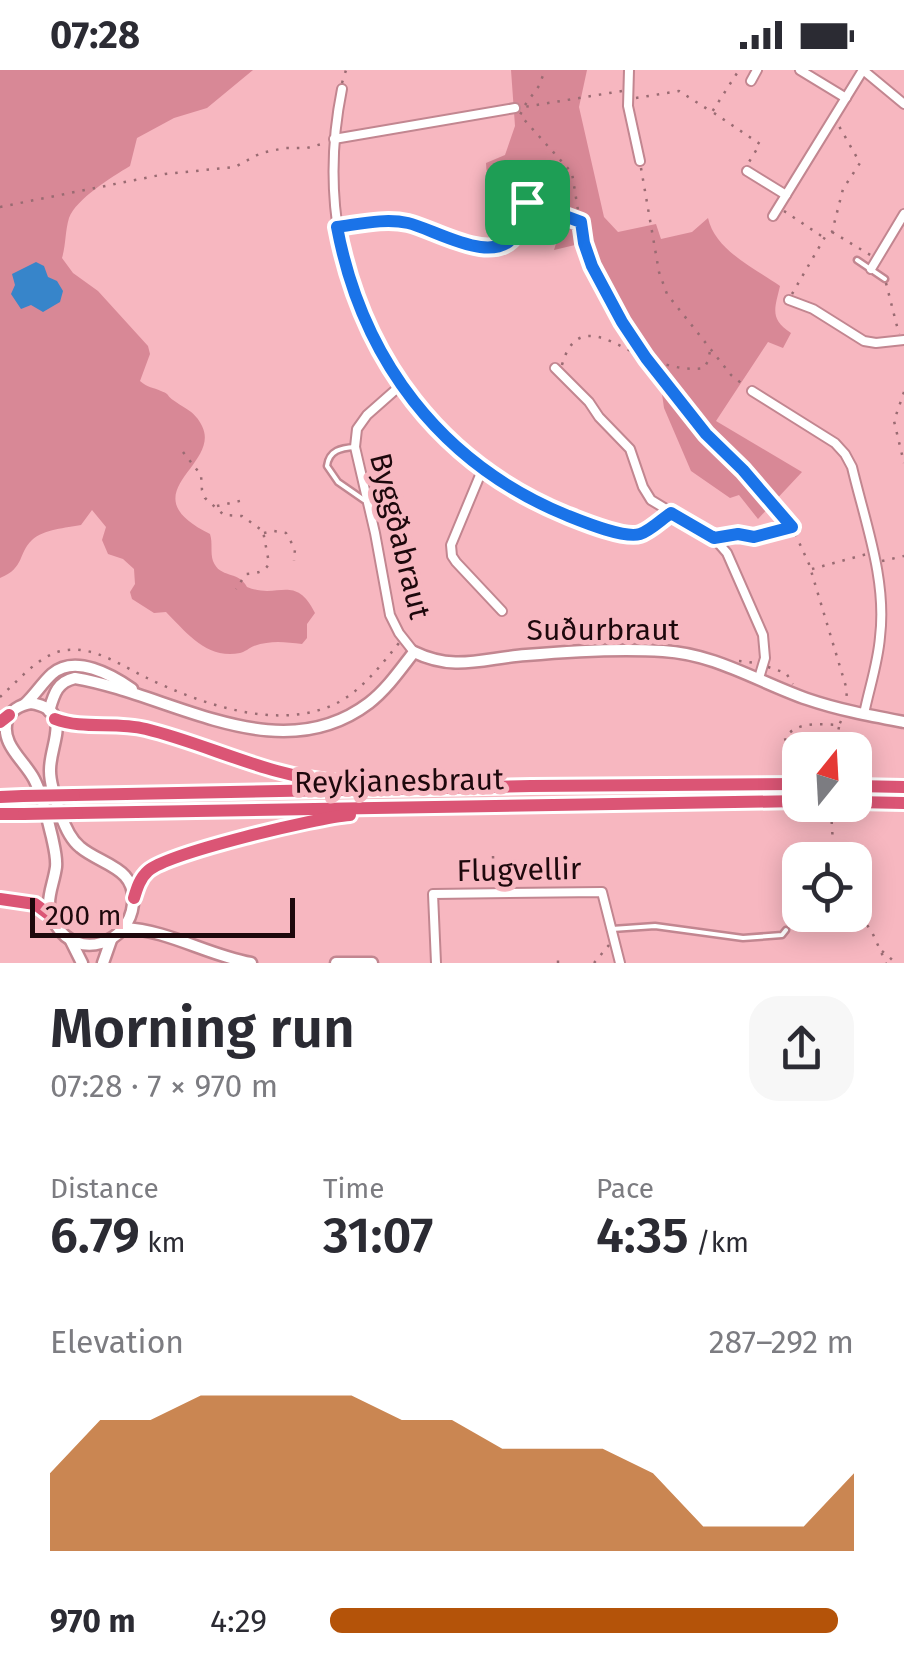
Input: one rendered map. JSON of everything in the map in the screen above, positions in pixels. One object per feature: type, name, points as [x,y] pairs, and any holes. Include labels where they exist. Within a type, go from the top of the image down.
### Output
[{"type":"highway","points":[[52,715],[72,725],[114,724],[150,730],[270,770],[322,781],[456,781],[531,786]]},
{"type":"highway","name":"Reykjanesbraut","points":[[0,796],[782,784]]},
{"type":"highway","points":[[872,787],[904,788]]},
{"type":"highway","name":"Reykjanesbraut","points":[[0,814],[782,801]]},
{"type":"highway","points":[[872,802],[904,803]]},
{"type":"highway","points":[[133,904],[139,881],[168,860],[306,822],[344,815],[520,810],[575,803]]},
{"type":"highway","points":[[0,899],[41,906],[50,916]]},
{"type":"street","points":[[629,70],[628,106],[640,161]]},
{"type":"street","points":[[751,81],[757,70]]},
{"type":"street","points":[[800,70],[846,98]]},
{"type":"street","points":[[775,212],[863,70],[904,104]]},
{"type":"street","points":[[342,89],[334,140],[337,227],[346,269],[378,349],[439,430],[483,468],[554,510],[633,535]]},
{"type":"street","points":[[334,140],[520,107]]},
{"type":"street","points":[[746,171],[786,195]]},
{"type":"street","points":[[337,227],[404,222],[455,242],[500,246],[517,231],[527,202]]},
{"type":"street","points":[[871,269],[904,214]]},
{"type":"street","points":[[789,300],[814,309],[864,341],[902,340]]},
{"type":"street","points":[[555,368],[630,449],[648,496],[714,538],[728,552],[764,642],[764,665],[759,678]]},
{"type":"street","name":"Byggðabraut","points":[[402,385],[366,414],[357,429],[355,447],[390,614],[414,652]]},
{"type":"street","points":[[752,391],[835,443],[852,467],[876,563],[881,602],[880,640],[864,714]]},
{"type":"street","points":[[483,468],[451,552],[502,612]]},
{"type":"street","name":"Suðurbraut","points":[[414,652],[442,663],[458,664],[560,652],[660,651],[705,658],[807,699],[904,722]]},
{"type":"street","points":[[251,963],[211,954],[160,933],[139,918],[130,884],[123,874],[82,848],[66,828],[50,775],[58,732],[52,715],[58,686],[71,679],[82,679],[224,722],[268,731],[300,731],[330,724],[369,703],[414,652]]},
{"type":"street","points":[[25,704],[53,673],[66,667],[102,672],[137,693]]},
{"type":"street","points":[[52,715],[39,705],[19,706],[5,718],[7,742],[36,783],[56,852],[48,900],[50,916],[71,941],[82,963]]},
{"type":"street","name":"Flugvellir","points":[[436,963],[433,894],[602,892],[620,963]]},
{"type":"street","points":[[103,963],[111,940],[124,928],[133,904]]},
{"type":"street","points":[[124,928],[160,933]]},
{"type":"street","points":[[71,941],[86,945],[111,940]]},
{"type":"street","points":[[336,963],[372,963]]},
{"type":"lane","points":[[856,260],[885,279]]},
{"type":"lane","points":[[355,447],[335,451],[329,457],[328,470],[368,503]]},
{"type":"lane","points":[[612,930],[655,926],[743,938],[784,932]]},
{"type":"path","points":[[342,89],[346,70]]},
{"type":"path","points":[[520,107],[539,86],[545,70]]},
{"type":"path","points":[[712,112],[738,70]]},
{"type":"path","points":[[520,107],[627,90],[636,98],[679,91],[760,144],[746,171]]},
{"type":"path","points":[[520,107],[523,119],[572,173],[584,243],[622,322],[706,434],[792,527],[811,570],[848,690],[846,704]]},
{"type":"path","points":[[789,300],[824,238],[832,232],[843,189],[860,163],[842,129],[832,120]]},
{"type":"path","points":[[0,207],[166,174],[235,167],[261,153],[308,148],[334,140]]},
{"type":"path","points":[[640,161],[661,281],[673,304],[710,350],[740,384],[752,391]]},
{"type":"path","points":[[527,202],[581,222]]},
{"type":"path","points":[[775,212],[824,238]]},
{"type":"path","points":[[832,232],[877,259]]},
{"type":"path","points":[[885,279],[902,340]]},
{"type":"path","points":[[563,376],[566,352],[587,336],[608,338],[646,358],[698,369],[707,365],[710,350]]},
{"type":"path","points":[[904,392],[894,421],[904,463]]},
{"type":"path","points":[[182,452],[201,475],[205,498],[224,515],[242,516],[264,533],[268,568],[246,574],[236,589]]},
{"type":"path","points":[[216,507],[244,500]]},
{"type":"path","points":[[633,535],[642,534],[671,513]]},
{"type":"path","points":[[714,538],[738,534],[754,537],[792,527]]},
{"type":"path","points":[[264,533],[286,533],[295,549],[294,561]]},
{"type":"path","points":[[811,570],[873,553]]},
{"type":"path","points":[[876,563],[904,556]]},
{"type":"path","points":[[0,696],[42,660],[72,650],[102,655],[149,679],[208,701],[270,715],[303,714],[331,705],[362,686],[403,639]]},
{"type":"path","points":[[736,661],[751,661],[786,673],[796,688]]},
{"type":"path","points":[[838,732],[842,716]]},
{"type":"path","points":[[790,732],[810,725],[839,725]]},
{"type":"path","points":[[493,856],[494,894]]},
{"type":"path","points":[[872,932],[886,963]]},
{"type":"path","points":[[594,963],[608,946],[615,944]]},
{"type":"path","points":[[880,950],[896,963]]},
{"type":"shaded area","points":[[0,70],[253,70],[207,108],[174,118],[137,138],[130,166],[95,189],[73,211],[62,258],[148,346],[150,354],[140,381],[167,394],[202,426],[205,440],[176,492],[177,505],[187,519],[210,534],[213,561],[220,570],[239,578],[247,587],[293,591],[308,601],[315,613],[307,624],[307,638],[302,644],[266,643],[228,654],[198,643],[166,612],[154,613],[132,599],[134,569],[123,559],[108,554],[102,540],[106,527],[92,510],[81,525],[37,536],[14,570],[0,578]]},
{"type":"shaded area","points":[[511,70],[587,70],[579,107],[604,217],[618,232],[656,224],[661,239],[692,232],[708,218],[727,249],[780,286],[775,307],[777,318],[791,333],[783,348],[768,342],[716,421],[802,472],[758,519],[739,495],[730,498],[691,471],[664,408],[661,387],[603,305],[575,245],[554,250],[563,221],[503,203],[494,189],[486,163],[505,155],[515,126]]},
{"type":"water","points":[[36,262],[44,266],[48,277],[57,281],[63,291],[60,302],[43,312],[31,305],[21,309],[11,294],[15,285],[12,274]]},
{"type":"route","points":[[527,202],[581,222],[592,266],[646,358],[706,434],[792,527],[754,537],[738,534],[714,538],[671,513],[642,534],[593,525],[535,501],[500,480],[453,444],[413,401],[378,349],[360,310],[337,227],[404,222],[455,242],[500,246],[517,231],[527,202]]}]
